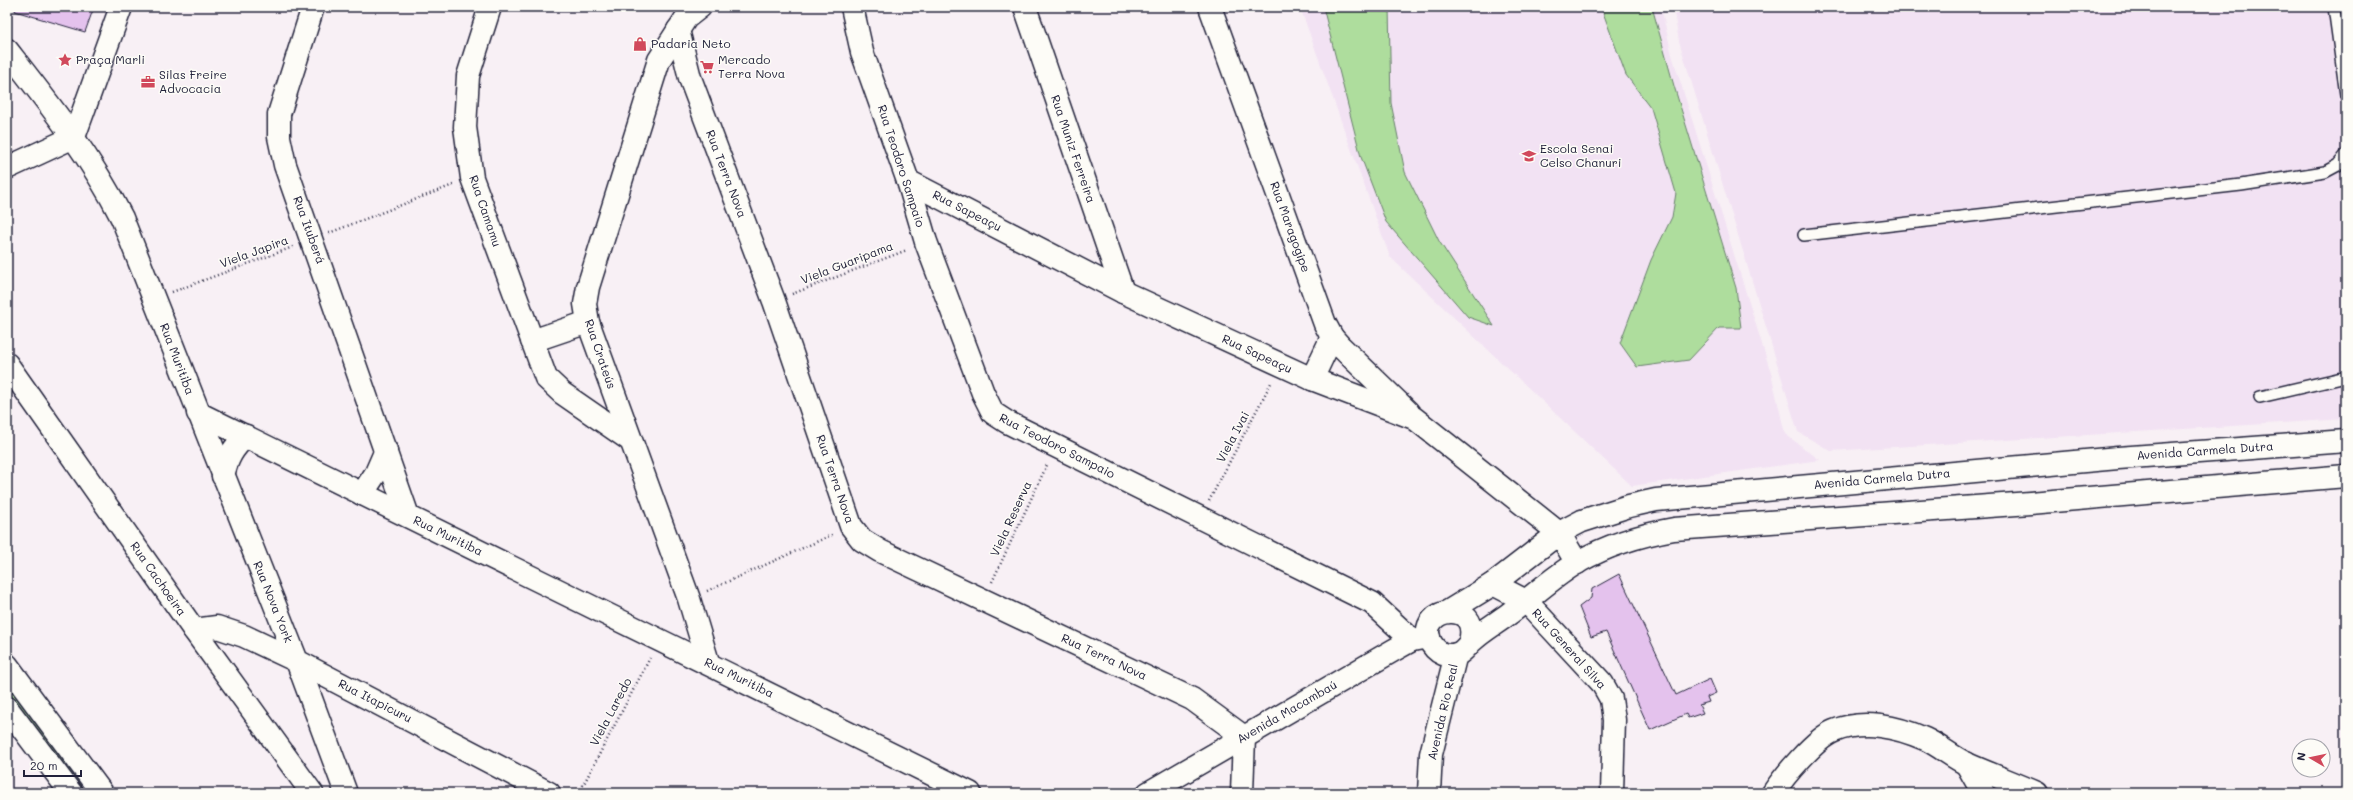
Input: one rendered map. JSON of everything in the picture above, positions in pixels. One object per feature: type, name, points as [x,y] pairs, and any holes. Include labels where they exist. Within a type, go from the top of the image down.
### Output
[{"type":"street","points":[[7,168],[74,136],[121,7]]},
{"type":"street","name":"Rua Ituberá","points":[[313,7],[279,114],[279,137],[286,165],[408,516]]},
{"type":"street","name":"Rua Camamu","points":[[490,7],[468,76],[465,127],[472,178],[546,378],[562,393],[630,440]]},
{"type":"street","name":"Rua Crateús","points":[[700,7],[686,18],[659,60],[588,287],[585,304],[588,322],[630,440],[690,599],[708,662]]},
{"type":"street","name":"Rua Teodoro Sampaio","points":[[852,7],[862,52],[908,181],[926,242],[983,393],[993,413],[1056,446],[1372,603],[1420,638]]},
{"type":"street","name":"Rua Muniz Ferreira","points":[[1025,7],[1123,292]]},
{"type":"street","name":"Rua Maragogipe","points":[[1210,7],[1322,316],[1332,337],[1414,418]]},
{"type":"street","name":"Rua Terra Nova","points":[[678,30],[690,78],[774,301],[851,526],[862,540],[880,551],[1192,699],[1244,737]]},
{"type":"street","name":"Rua Muritiba","points":[[7,50],[74,136],[102,179],[122,218],[198,413],[659,640],[708,662],[970,793]]},
{"type":"street","points":[[659,60],[690,78]]},
{"type":"street","name":"Rua Sapeaçu","points":[[908,181],[1123,292],[1312,379],[1414,418],[1559,533],[1577,563]]},
{"type":"street","points":[[532,342],[588,322]]},
{"type":"street","points":[[1312,379],[1332,337]]},
{"type":"street","name":"Rua Cachoeira","points":[[7,364],[194,630],[312,793]]},
{"type":"street","name":"Rua Nova York","points":[[198,413],[297,661],[346,793]]},
{"type":"street","points":[[223,476],[231,453],[246,436]]},
{"type":"street","name":"Avenida Carmela Dutra","points":[[1449,611],[1493,584],[1559,533],[1582,521],[1629,506],[1679,498],[2118,458],[2346,441]]},
{"type":"street","points":[[362,494],[376,473],[386,450]]},
{"type":"street","points":[[1463,648],[1473,633],[1471,624],[1466,617],[1458,612],[1449,611],[1440,613],[1433,619],[1429,628],[1420,638],[1432,645],[1439,652],[1447,655],[1463,648],[1577,563],[1614,545],[1641,535],[1674,529],[2030,503],[2346,476]]},
{"type":"street","name":"Rua General Silva","points":[[1493,584],[1526,601],[1602,683],[1611,699],[1614,720],[1612,793]]},
{"type":"street","name":"Rua Itapicuru","points":[[194,630],[217,627],[244,636],[297,661],[545,792]]},
{"type":"street","name":"Avenida Macambaú","points":[[1148,793],[1420,638]]},
{"type":"street","name":"Avenida Rio Real","points":[[1429,793],[1431,754],[1463,648]]},
{"type":"street","points":[[7,665],[102,793]]},
{"type":"street","points":[[7,708],[71,793]]},
{"type":"street","points":[[1778,789],[1808,751],[1833,731],[1860,725],[1893,728],[1918,737],[1966,763],[2037,793]]},
{"type":"street","points":[[1242,793],[1244,737]]},
{"type":"street","points":[[1965,793],[1966,763]]},
{"type":"street","points":[[1966,763],[1983,793]]},
{"type":"street","points":[[322,793],[335,764]]},
{"type":"lane","points":[[2334,7],[2346,95]]},
{"type":"lane","points":[[1804,235],[2242,185],[2326,172],[2338,166],[2346,154]]},
{"type":"lane","points":[[2260,397],[2346,378]]},
{"type":"path","name":"Viela Japira","points":[[154,299],[472,178]]},
{"type":"path","name":"Viela Guaripama","points":[[774,301],[926,242]]},
{"type":"path","name":"Viela Ivai","points":[[1201,517],[1281,365]]},
{"type":"path","name":"Viela Reserva","points":[[983,600],[1056,446]]},
{"type":"path","points":[[690,599],[851,526]]},
{"type":"path","name":"Viela Laredo","points":[[579,793],[659,640]]},
{"type":"shaded area","name":"Escola Senai Celso Chanuri","points":[[1300,7],[1661,7],[1672,55],[1771,373],[1785,434],[1820,460],[1632,486],[1390,257]]},
{"type":"shaded area","points":[[1673,7],[2346,7],[2346,419],[1831,451],[1798,432],[1679,41]]},
{"type":"green space","points":[[1323,7],[1389,7],[1391,103],[1405,172],[1439,241],[1494,326],[1468,317],[1386,222],[1361,157]]},
{"type":"green space","points":[[1601,7],[1652,7],[1674,86],[1736,288],[1741,328],[1719,328],[1689,360],[1637,367],[1620,343],[1651,260],[1672,217],[1676,193],[1651,108],[1626,75]]},
{"type":"green space","points":[[7,678],[90,793],[80,793],[7,694]]},
{"type":"building","points":[[16,7],[94,7],[85,32],[15,11]]},
{"type":"building","points":[[1619,574],[1676,695],[1710,679],[1716,693],[1707,697],[1709,702],[1699,705],[1703,713],[1688,718],[1686,714],[1650,730],[1606,632],[1591,637],[1579,607],[1591,598],[1592,589]]},
{"type":"place","name":"Padaria Neto","points":[[640,44]]},
{"type":"place","name":"Praça Marli","points":[[65,60]]},
{"type":"place","name":"Mercado Terra Nova","points":[[707,67]]},
{"type":"place","name":"Silas Freire Advocacia","points":[[148,82]]},
{"type":"place","name":"Escola Senai Celso Chanuri","points":[[1529,156]]}]
